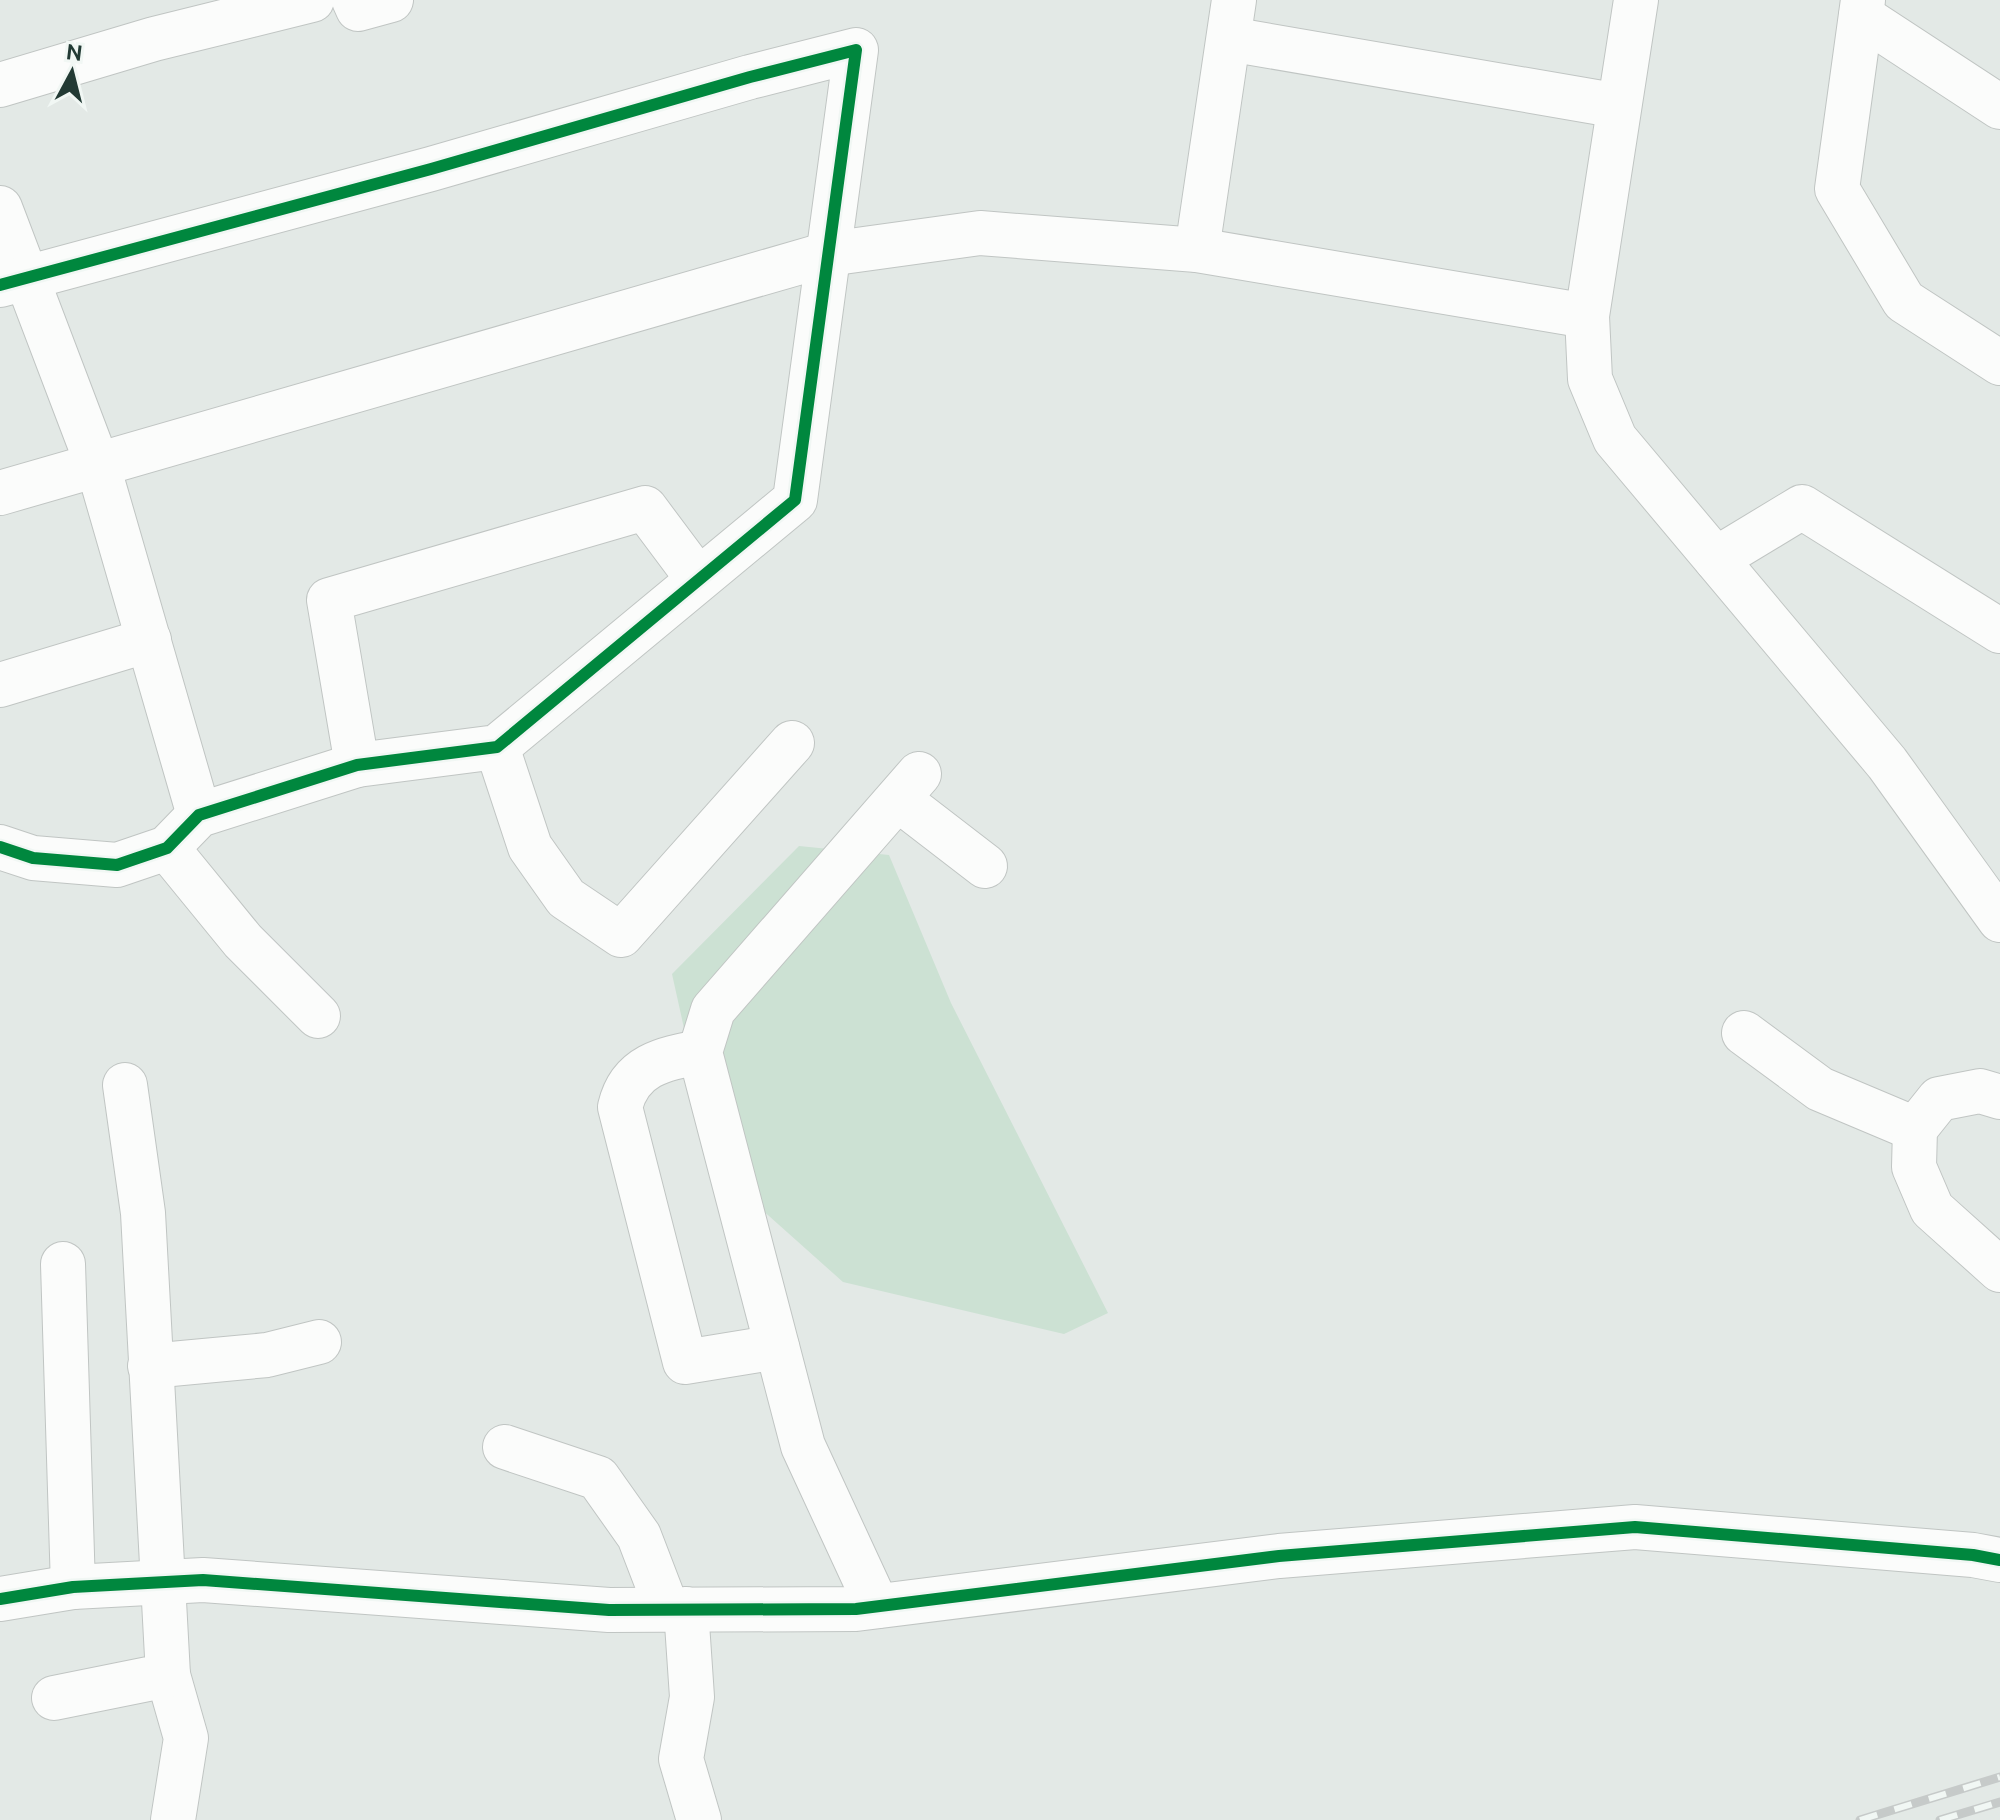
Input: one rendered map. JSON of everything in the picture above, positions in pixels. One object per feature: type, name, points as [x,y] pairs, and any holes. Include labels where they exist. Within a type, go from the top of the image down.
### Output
[{"type":"street","points":[[0,85],[154,39],[312,0]]},
{"type":"street","points":[[354,0],[358,9],[391,0]]},
{"type":"street","points":[[1636,0],[1587,316],[1590,379],[1615,439],[1887,763],[2000,920]]},
{"type":"street","points":[[2000,107],[1862,8],[1837,189],[1904,301],[2000,363]]},
{"type":"street","points":[[1197,250],[1232,19],[1619,106]]},
{"type":"street","points":[[0,847],[33,858],[117,865],[167,848],[199,815],[357,765],[497,747],[795,500],[856,50],[14,281]]},
{"type":"street","points":[[0,208],[14,281],[98,466],[199,815]]},
{"type":"street","points":[[0,493],[828,254],[980,233],[1197,250],[1587,316]]},
{"type":"street","points":[[1716,559],[1802,507],[2000,631]]},
{"type":"street","points":[[357,765],[329,600],[645,508],[698,579]]},
{"type":"street","points":[[0,685],[149,640]]},
{"type":"street","points":[[497,747],[530,847],[566,898],[621,935],[792,743]]},
{"type":"street","points":[[877,1606],[803,1446],[700,1052],[713,1010],[909,786],[985,866]]},
{"type":"street","points":[[167,848],[243,941],[318,1016]]},
{"type":"street","points":[[1744,1033],[1820,1089],[1915,1129]]},
{"type":"street","points":[[700,1052],[667,1059],[641,1072],[625,1089],[620,1107],[685,1362],[777,1347]]},
{"type":"street","points":[[125,1085],[143,1213],[168,1675],[186,1738],[173,1820]]},
{"type":"street","points":[[2000,1097],[1980,1091],[1939,1099],[1915,1129],[1914,1167],[1932,1209],[2000,1270]]},
{"type":"street","points":[[63,1264],[73,1587]]},
{"type":"street","points":[[150,1366],[267,1355],[319,1342]]},
{"type":"street","points":[[505,1447],[598,1478],[639,1536],[676,1609],[692,1697],[681,1759],[699,1820]]},
{"type":"street","points":[[0,1599],[73,1587],[203,1580],[609,1610],[856,1609],[1279,1556],[1635,1527],[2000,1560]]},
{"type":"street","points":[[54,1698],[168,1675]]},
{"type":"green space","points":[[799,846],[889,855],[951,1003],[1108,1313],[1064,1334],[843,1282],[715,1168],[672,974]]},
{"type":"railway","points":[[1860,1820],[2000,1777]]},
{"type":"railway","points":[[1940,1820],[2000,1802]]},
{"type":"cycle path","points":[[0,285],[856,50],[795,500],[497,747],[357,765],[199,815],[167,848],[117,865],[33,858],[0,847]]},
{"type":"cycle path","points":[[0,1599],[73,1587],[203,1580],[609,1610],[856,1609],[1279,1556],[1635,1527],[1973,1555],[2000,1560]]}]
